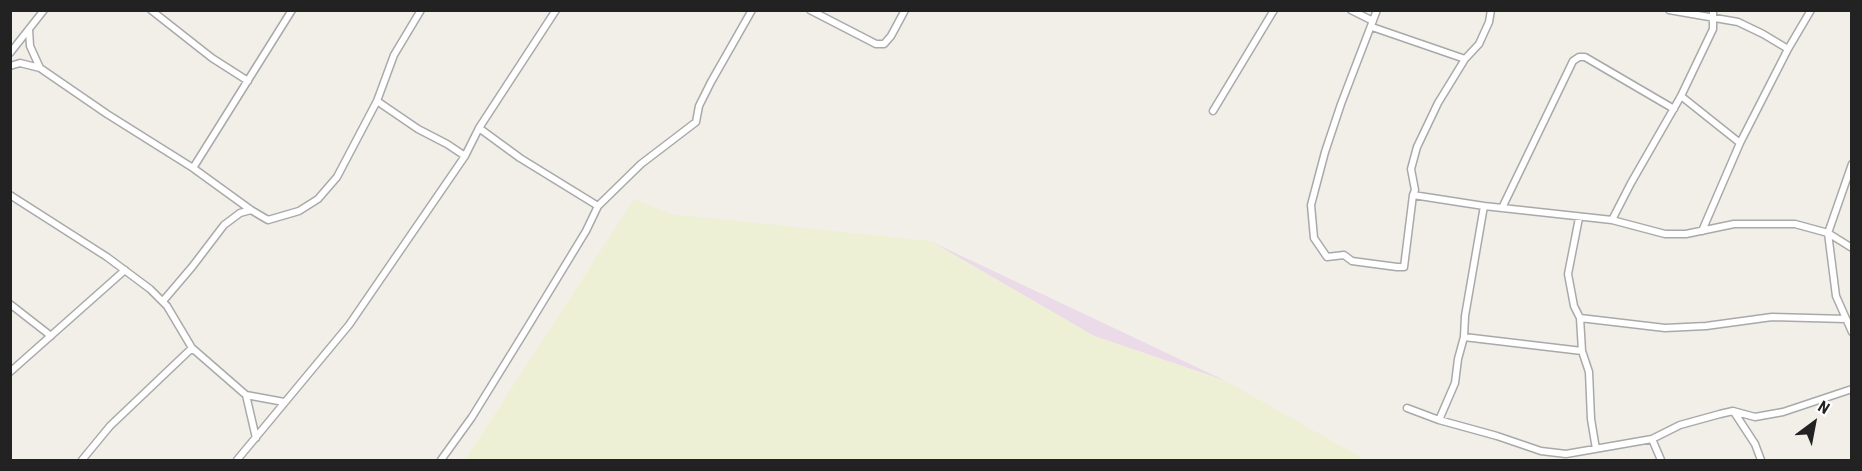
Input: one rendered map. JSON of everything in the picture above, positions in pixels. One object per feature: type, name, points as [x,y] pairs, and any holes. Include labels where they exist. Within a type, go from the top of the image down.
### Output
[{"type":"street","points":[[10,53],[44,10]]},
{"type":"street","points":[[151,10],[212,58],[248,81]]},
{"type":"street","points":[[193,168],[292,10]]},
{"type":"street","points":[[10,66],[20,63],[40,68],[268,220],[299,211],[318,199],[337,177],[377,100],[394,55],[421,10]]},
{"type":"street","points":[[237,460],[349,325],[465,156],[479,128],[556,10]]},
{"type":"street","points":[[441,460],[472,417],[586,231],[598,206],[641,165],[696,122],[699,106],[711,82],[752,10]]},
{"type":"street","points":[[810,10],[876,44],[884,44],[891,36],[904,10]]},
{"type":"street","points":[[1213,111],[1274,10]]},
{"type":"street","points":[[1351,10],[1372,24],[1465,59]]},
{"type":"street","points":[[1377,10],[1325,152],[1311,205],[1314,238],[1327,257],[1344,255],[1352,261],[1365,264],[1404,267],[1415,190],[1411,169],[1417,147],[1438,103],[1465,59],[1479,44],[1489,22],[1491,10]]},
{"type":"street","points":[[1669,10],[1714,14],[1738,22],[1788,49]]},
{"type":"street","points":[[1702,231],[1740,143],[1788,49],[1811,10]]},
{"type":"street","points":[[1612,220],[1681,96],[1713,29],[1714,14]]},
{"type":"street","points":[[29,29],[30,46],[40,68]]},
{"type":"street","points":[[1502,208],[1573,62],[1579,57],[1585,57],[1639,91],[1674,109]]},
{"type":"street","points":[[1681,96],[1740,143]]},
{"type":"street","points":[[377,100],[418,129],[465,156]]},
{"type":"street","points":[[479,128],[520,158],[598,206]]},
{"type":"street","points":[[1851,164],[1828,234],[1836,296],[1851,332]]},
{"type":"street","points":[[10,195],[124,270],[163,301],[192,348],[246,395],[284,402]]},
{"type":"street","points":[[1413,195],[1579,218],[1612,220],[1665,234],[1686,234],[1734,224],[1795,224],[1828,234],[1851,248]]},
{"type":"street","points":[[1438,420],[1455,383],[1484,206]]},
{"type":"street","points":[[163,301],[224,225],[240,213],[251,210]]},
{"type":"street","points":[[1579,218],[1568,274],[1574,306],[1580,318],[1582,351],[1589,372],[1591,419],[1596,449]]},
{"type":"street","points":[[10,372],[124,270]]},
{"type":"street","points":[[10,304],[51,336]]},
{"type":"street","points":[[1580,318],[1665,328],[1706,326],[1772,317],[1846,319]]},
{"type":"street","points":[[1464,337],[1582,351]]},
{"type":"street","points":[[82,460],[110,426],[192,348]]},
{"type":"street","points":[[1407,408],[1438,420],[1567,457],[1596,449],[1652,439],[1680,424],[1733,411],[1755,417],[1783,412],[1851,389]]},
{"type":"street","points":[[246,395],[256,438]]},
{"type":"street","points":[[1733,411],[1755,444],[1761,460]]},
{"type":"street","points":[[1652,439],[1661,460]]},
{"type":"shaded area","points":[[930,241],[1226,381],[1094,336]]},
{"type":"green space","points":[[634,199],[671,214],[930,241],[1094,336],[1226,381],[1366,460],[465,460]]}]
